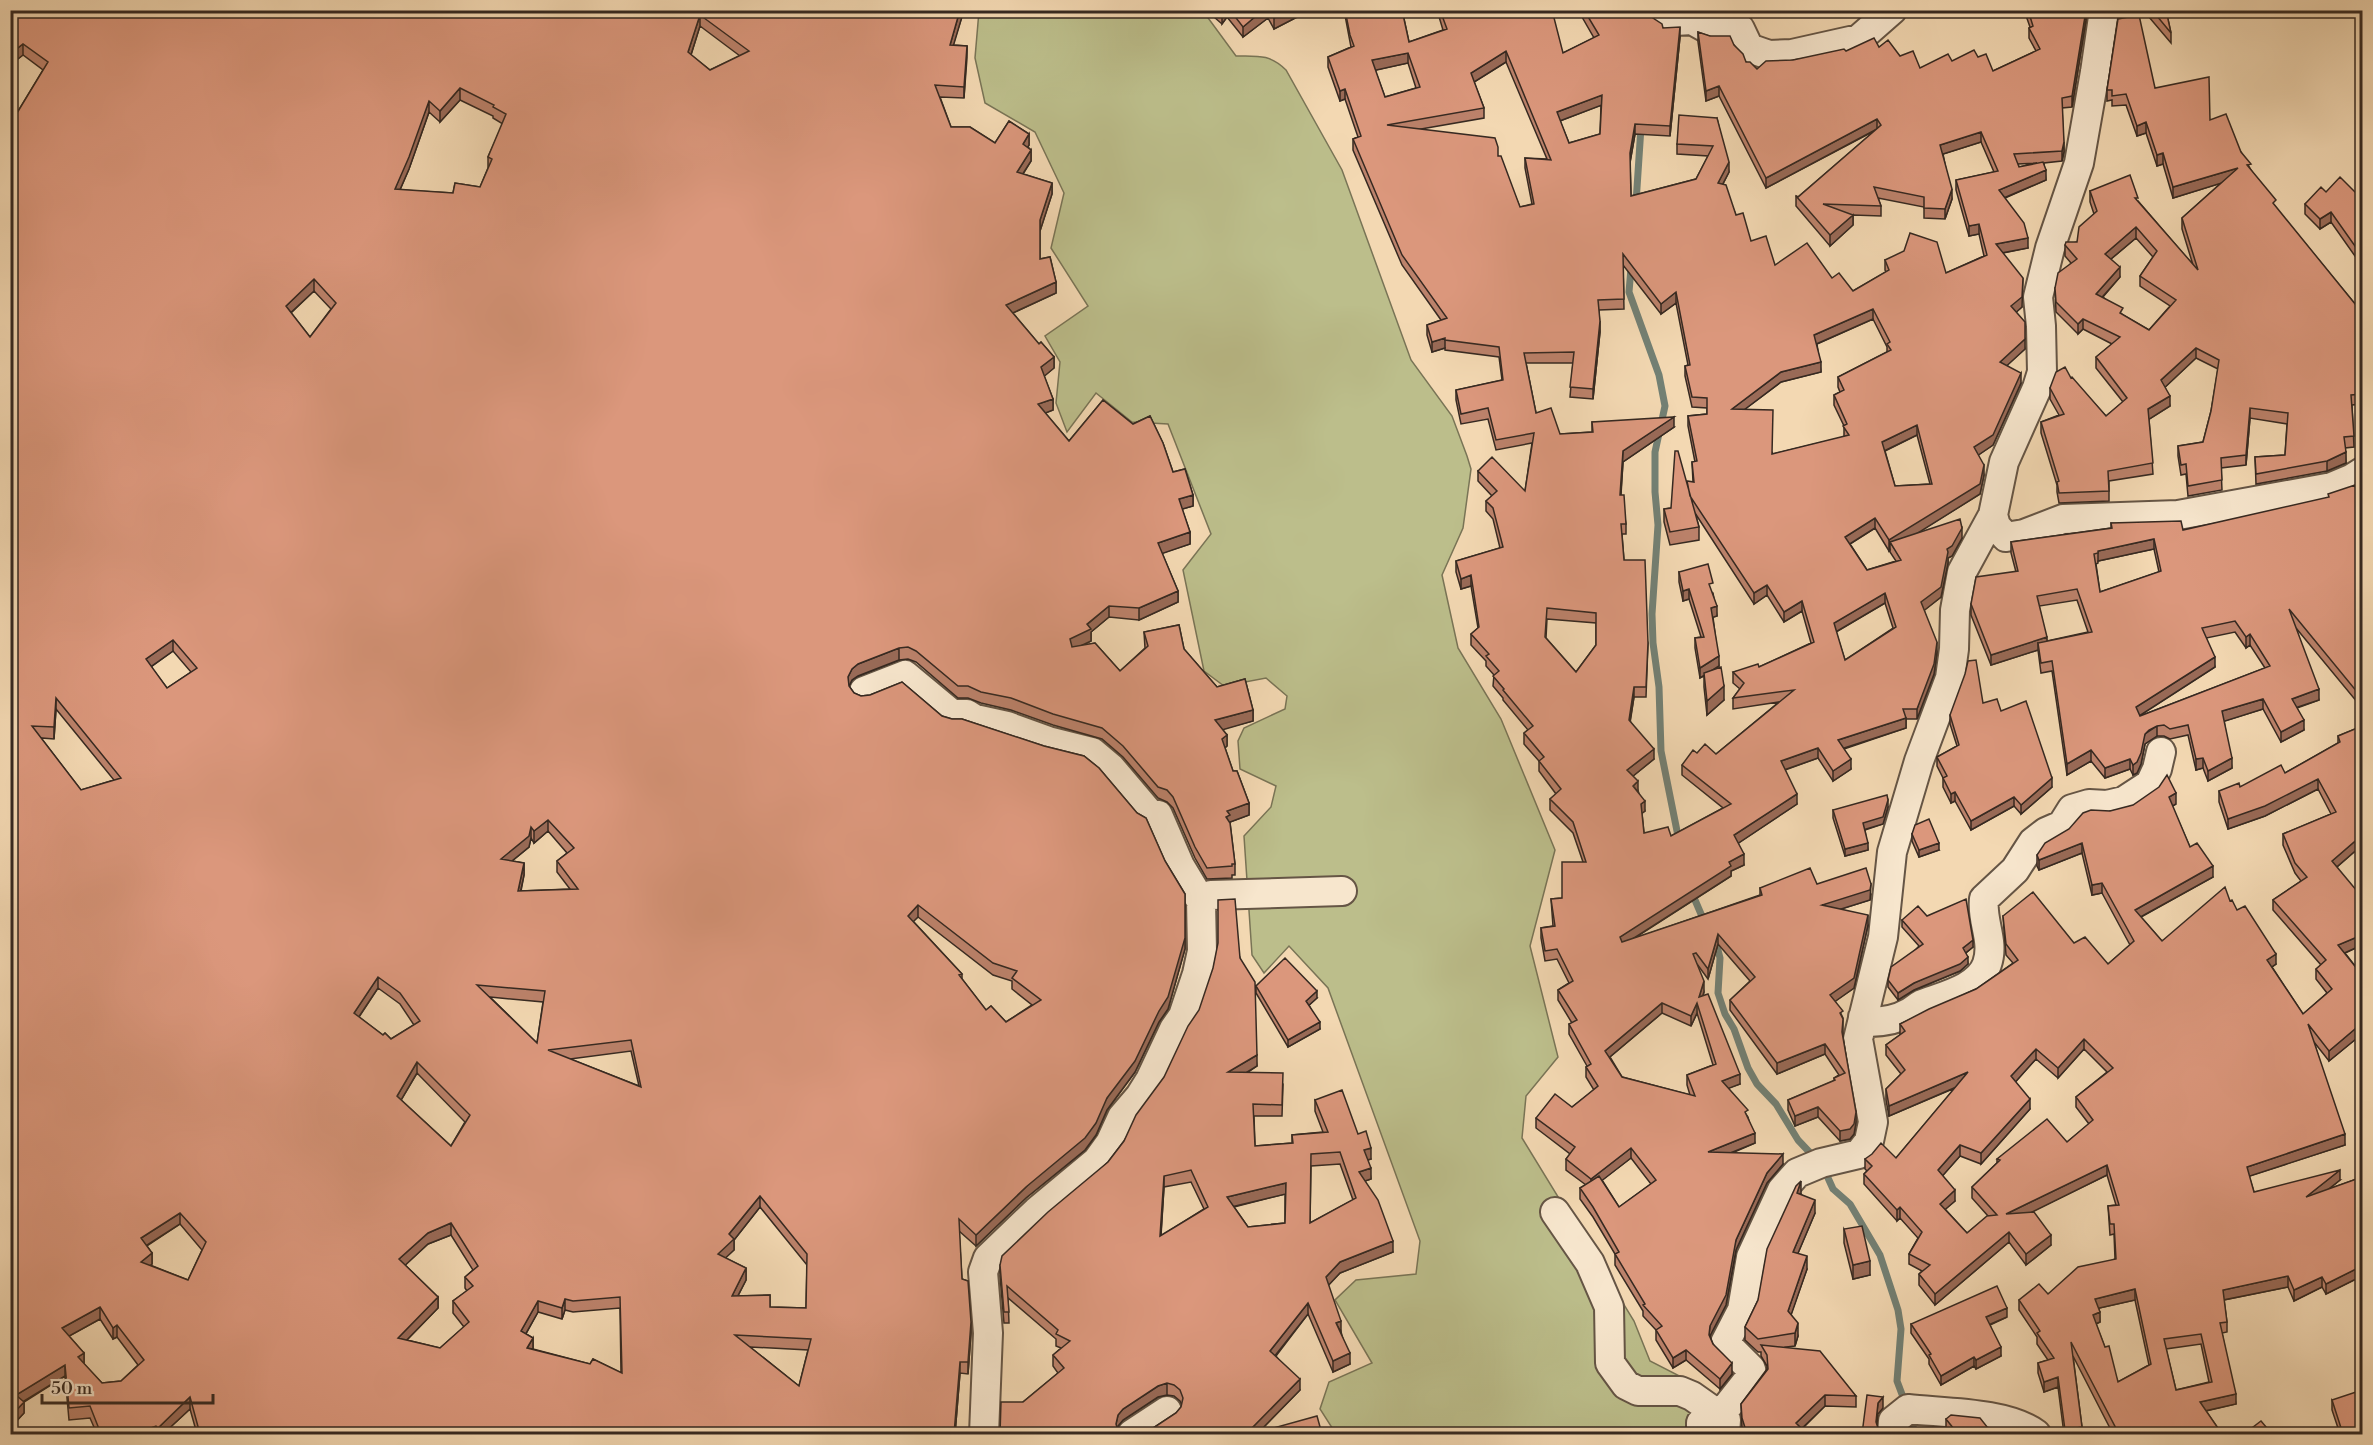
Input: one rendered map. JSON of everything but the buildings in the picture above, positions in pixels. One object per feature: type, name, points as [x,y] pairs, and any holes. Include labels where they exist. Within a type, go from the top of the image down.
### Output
[{"type":"street","points":[[1666,18],[1675,21],[1692,20],[1710,30],[1740,29],[1749,48],[1768,55],[1792,54],[1859,39],[1892,10]]},
{"type":"street","points":[[1555,1212],[1590,1263],[1609,1306],[1610,1363],[1626,1385],[1638,1391],[1680,1391],[1692,1396],[1714,1427],[1725,1408],[1752,1375],[1751,1369],[1725,1343],[1742,1310],[1751,1257],[1782,1190],[1797,1173],[1821,1163],[1859,1154],[1869,1141],[1873,1122],[1858,1039],[1883,937],[1892,852],[1919,761],[1950,678],[1954,649],[1955,610],[1962,572],[1993,515],[2004,462],[2042,372],[2038,297],[2049,248],[2079,163],[2103,10]]},
{"type":"street","points":[[1993,515],[1996,526],[2006,537],[2024,534],[2063,519],[2178,516],[2202,512],[2332,487],[2362,472]]},
{"type":"street","points":[[864,691],[904,675],[952,714],[967,714],[975,719],[1007,726],[1048,741],[1092,752],[1111,768],[1150,814],[1158,814],[1180,866],[1201,901],[1202,951],[1197,974],[1183,1016],[1174,1029],[1150,1080],[1122,1118],[1110,1143],[1097,1161],[1037,1211],[988,1258],[983,1272],[988,1333],[984,1434]]},
{"type":"street","points":[[1863,1017],[1869,1022],[1908,1014],[1922,1004],[1941,999],[1982,976],[1988,963],[1991,946],[1983,906],[1984,899],[2015,870],[2033,842],[2046,832],[2062,825],[2072,809],[2089,804],[2107,805],[2124,801],[2150,784],[2161,752]]},
{"type":"street","points":[[1201,901],[1211,894],[1342,891]]},
{"type":"street","points":[[1892,1434],[1893,1422],[1908,1409],[1992,1418],[2027,1427],[2036,1434]]},
{"type":"street","points":[[1132,1434],[1167,1411]]},
{"type":"green space","points":[[979,11],[1203,11],[1236,56],[1257,56],[1269,59],[1286,70],[1342,170],[1411,360],[1452,416],[1467,456],[1471,469],[1463,528],[1442,575],[1458,648],[1501,719],[1555,850],[1530,946],[1558,1057],[1526,1096],[1522,1138],[1634,1321],[1650,1361],[1699,1386],[1731,1434],[1336,1434],[1320,1409],[1329,1382],[1372,1363],[1335,1300],[1356,1280],[1416,1274],[1420,1241],[1328,988],[1289,946],[1264,973],[1252,955],[1244,836],[1271,807],[1276,786],[1240,769],[1238,741],[1244,728],[1285,709],[1287,696],[1266,678],[1224,686],[1204,671],[1183,570],[1211,534],[1168,424],[1132,422],[1096,393],[1067,432],[1056,403],[1060,362],[1045,336],[1088,306],[1051,248],[1064,193],[1035,132],[985,103],[975,58]]},
{"type":"waterway","points":[[1636,203],[1641,127]]},
{"type":"waterway","points":[[1631,268],[1629,292],[1659,375],[1665,406],[1655,452],[1658,525],[1652,614],[1659,687],[1661,751],[1679,841]]},
{"type":"waterway","points":[[1692,893],[1704,921]]},
{"type":"waterway","points":[[1715,938],[1720,958],[1718,993],[1748,1068],[1757,1084],[1776,1104],[1798,1140],[1815,1158]]},
{"type":"waterway","points":[[1824,1169],[1833,1189],[1850,1204],[1880,1255],[1898,1310],[1901,1329],[1897,1381],[1906,1405]]},
{"type":"waterway","points":[[1910,1415],[1915,1434]]}]
